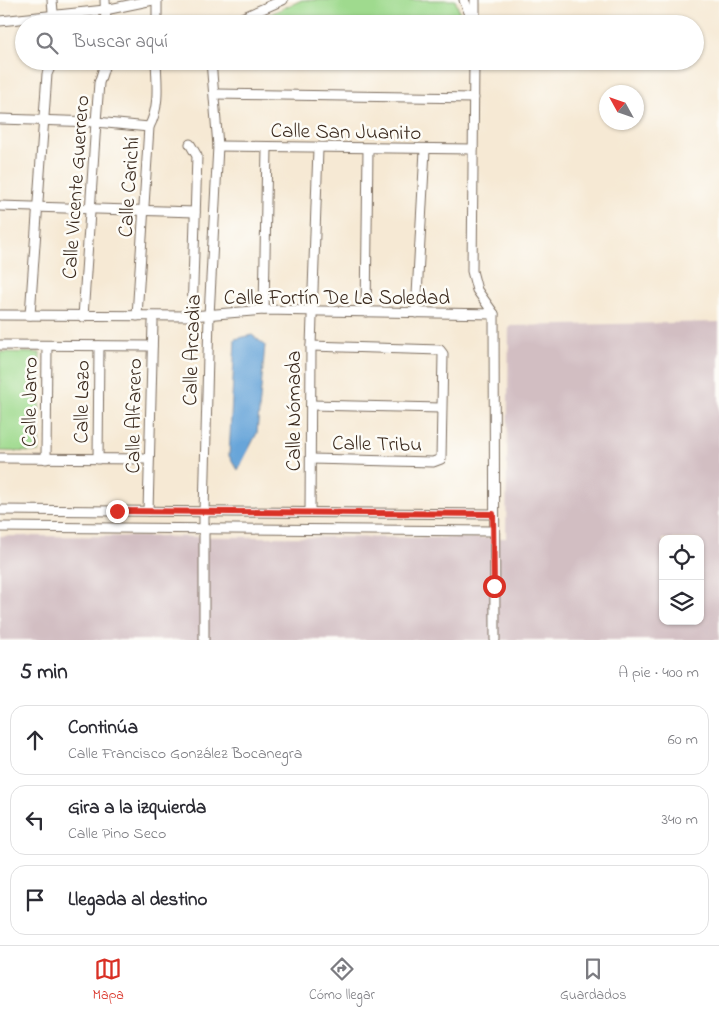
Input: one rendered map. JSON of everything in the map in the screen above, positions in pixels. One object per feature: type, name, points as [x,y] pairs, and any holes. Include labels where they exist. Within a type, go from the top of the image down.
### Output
[{"type":"street","points":[[52,0],[54,15]]},
{"type":"street","points":[[105,0],[105,15]]},
{"type":"street","points":[[80,15],[155,0],[156,15]]},
{"type":"street","points":[[248,15],[282,0]]},
{"type":"street","points":[[464,0],[471,15]]},
{"type":"street","points":[[475,0],[475,15]]},
{"type":"street","points":[[0,21],[15,21]]},
{"type":"street","points":[[30,315],[47,74],[49,70]]},
{"type":"street","name":"Calle Vicente Guerrero","points":[[83,317],[99,83],[103,70]]},
{"type":"street","name":"Calle Carichí","points":[[137,316],[149,127],[156,112],[156,70]]},
{"type":"street","name":"Calle Arcadia","points":[[204,640],[204,512],[208,316],[218,146],[216,94],[212,70]]},
{"type":"street","points":[[474,70],[472,271],[477,290],[494,314],[494,640]]},
{"type":"street","points":[[216,94],[474,98]]},
{"type":"street","points":[[0,119],[44,122],[96,122],[149,127]]},
{"type":"street","points":[[190,144],[197,156],[192,316]]},
{"type":"street","name":"Calle San Juanito","points":[[218,146],[318,149],[474,149]]},
{"type":"street","points":[[264,310],[266,148]]},
{"type":"street","name":"Calle Nómada","points":[[310,512],[311,346],[318,149]]},
{"type":"street","points":[[366,312],[368,149]]},
{"type":"street","points":[[416,313],[425,150]]},
{"type":"street","points":[[0,206],[195,212]]},
{"type":"street","name":"Calle Fortín De La Soledad","points":[[0,316],[208,316],[232,311],[264,310],[494,314]]},
{"type":"street","name":"Calle Alfarero","points":[[148,511],[153,322]]},
{"type":"street","points":[[0,345],[152,346]]},
{"type":"street","name":"Calle Jarro","points":[[46,458],[48,346]]},
{"type":"street","name":"Calle Lazo","points":[[98,459],[100,346]]},
{"type":"street","points":[[311,346],[442,351],[441,408],[311,405]]},
{"type":"street","name":"Calle Tribu","points":[[311,459],[433,462],[441,459],[441,408]]},
{"type":"street","points":[[0,458],[149,459]]},
{"type":"street","points":[[0,510],[493,514]]},
{"type":"street","points":[[0,527],[493,531]]},
{"type":"shaded area","points":[[719,322],[719,640],[0,640],[0,536],[506,538],[509,326]]},
{"type":"green space","points":[[302,0],[455,0],[461,15],[268,15]]},
{"type":"green space","points":[[0,352],[40,353],[39,452],[0,451]]},
{"type":"water","points":[[252,335],[265,345],[257,433],[238,470],[229,456],[235,339]]},
{"type":"route","points":[[117,511],[493,514],[494,586]]}]
